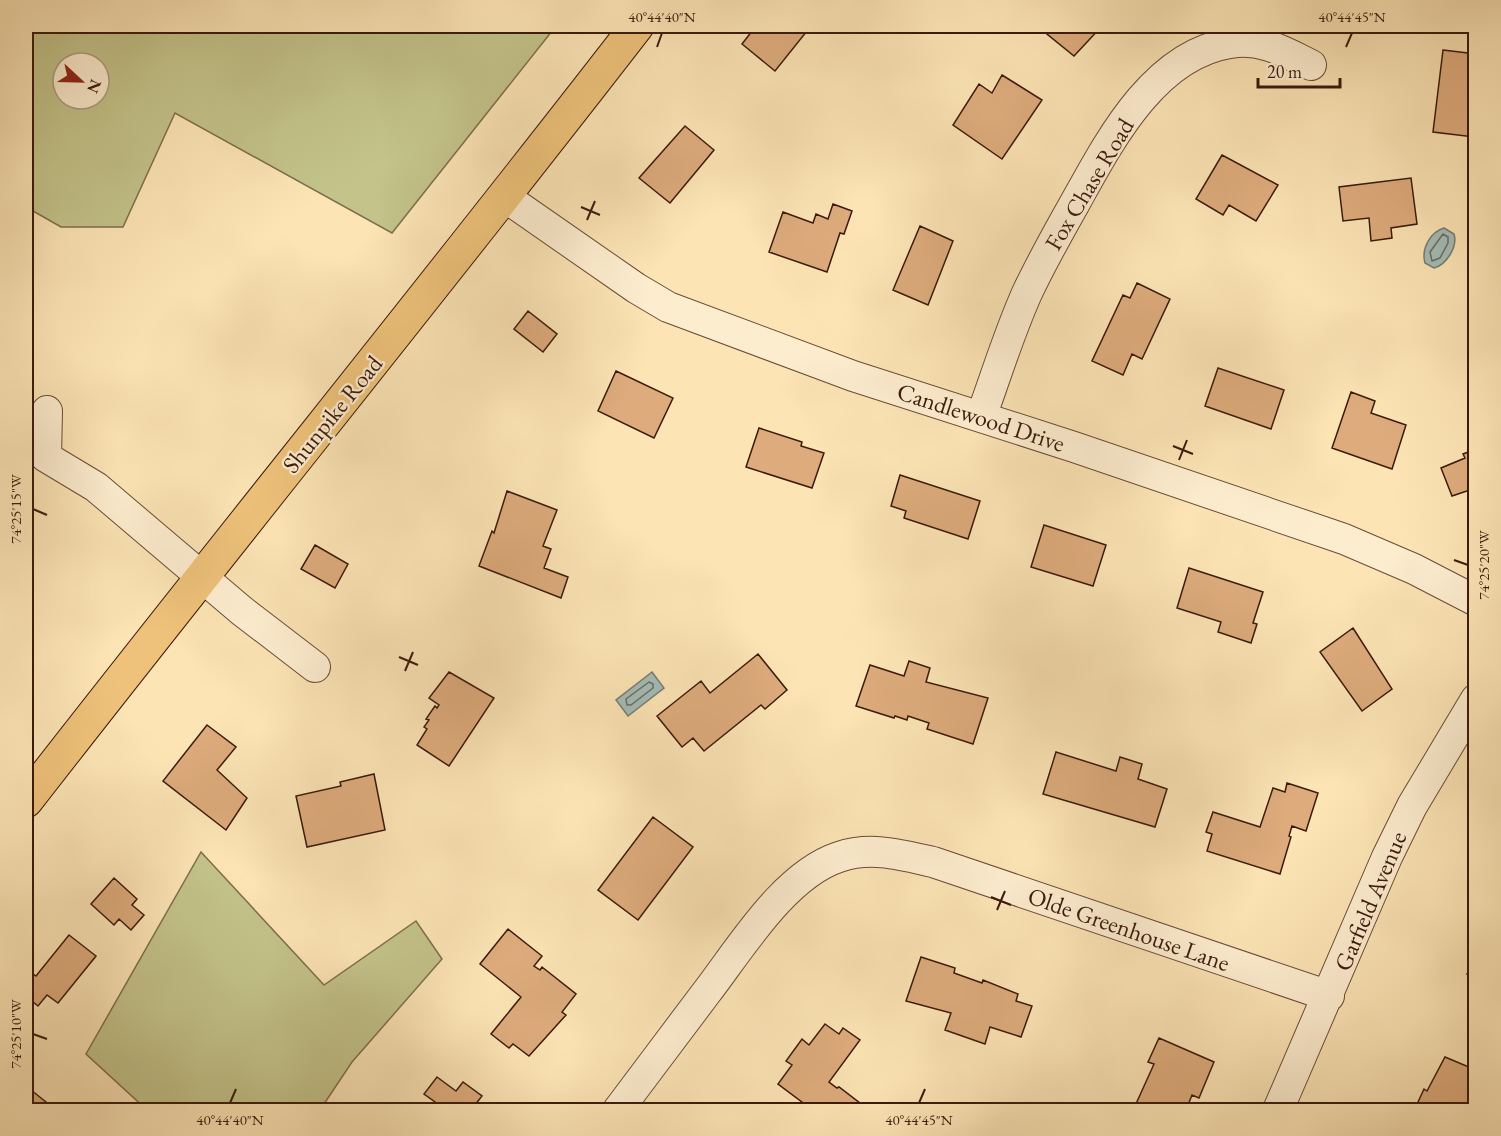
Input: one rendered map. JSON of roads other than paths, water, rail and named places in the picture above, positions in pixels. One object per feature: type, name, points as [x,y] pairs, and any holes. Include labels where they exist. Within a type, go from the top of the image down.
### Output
[{"type":"main road","name":"Shunpike Road","points":[[26,801],[201,576],[505,197],[637,26]]},
{"type":"street","name":"Fox Chase Road","points":[[981,417],[1027,294],[1106,148],[1139,103],[1165,75],[1196,53],[1232,42],[1270,45],[1311,65]]},
{"type":"street","name":"Candlewood Drive","points":[[505,197],[636,288],[668,307],[853,376],[1344,539],[1414,569],[1476,601]]},
{"type":"street","points":[[47,411],[36,462],[96,487],[201,576],[315,667]]},
{"type":"street","name":"Garfield Avenue","points":[[1278,1110],[1329,996],[1387,856],[1412,806],[1476,699]]},
{"type":"street","name":"Olde Greenhouse Lane","points":[[618,1110],[759,922],[793,886],[823,863],[859,852],[887,853],[933,862],[1329,996]]},
{"type":"water","points":[[1444,228],[1454,234],[1453,250],[1443,263],[1434,268],[1425,263],[1424,252],[1431,237]]},
{"type":"water","points":[[652,672],[664,688],[628,716],[616,700]]}]
